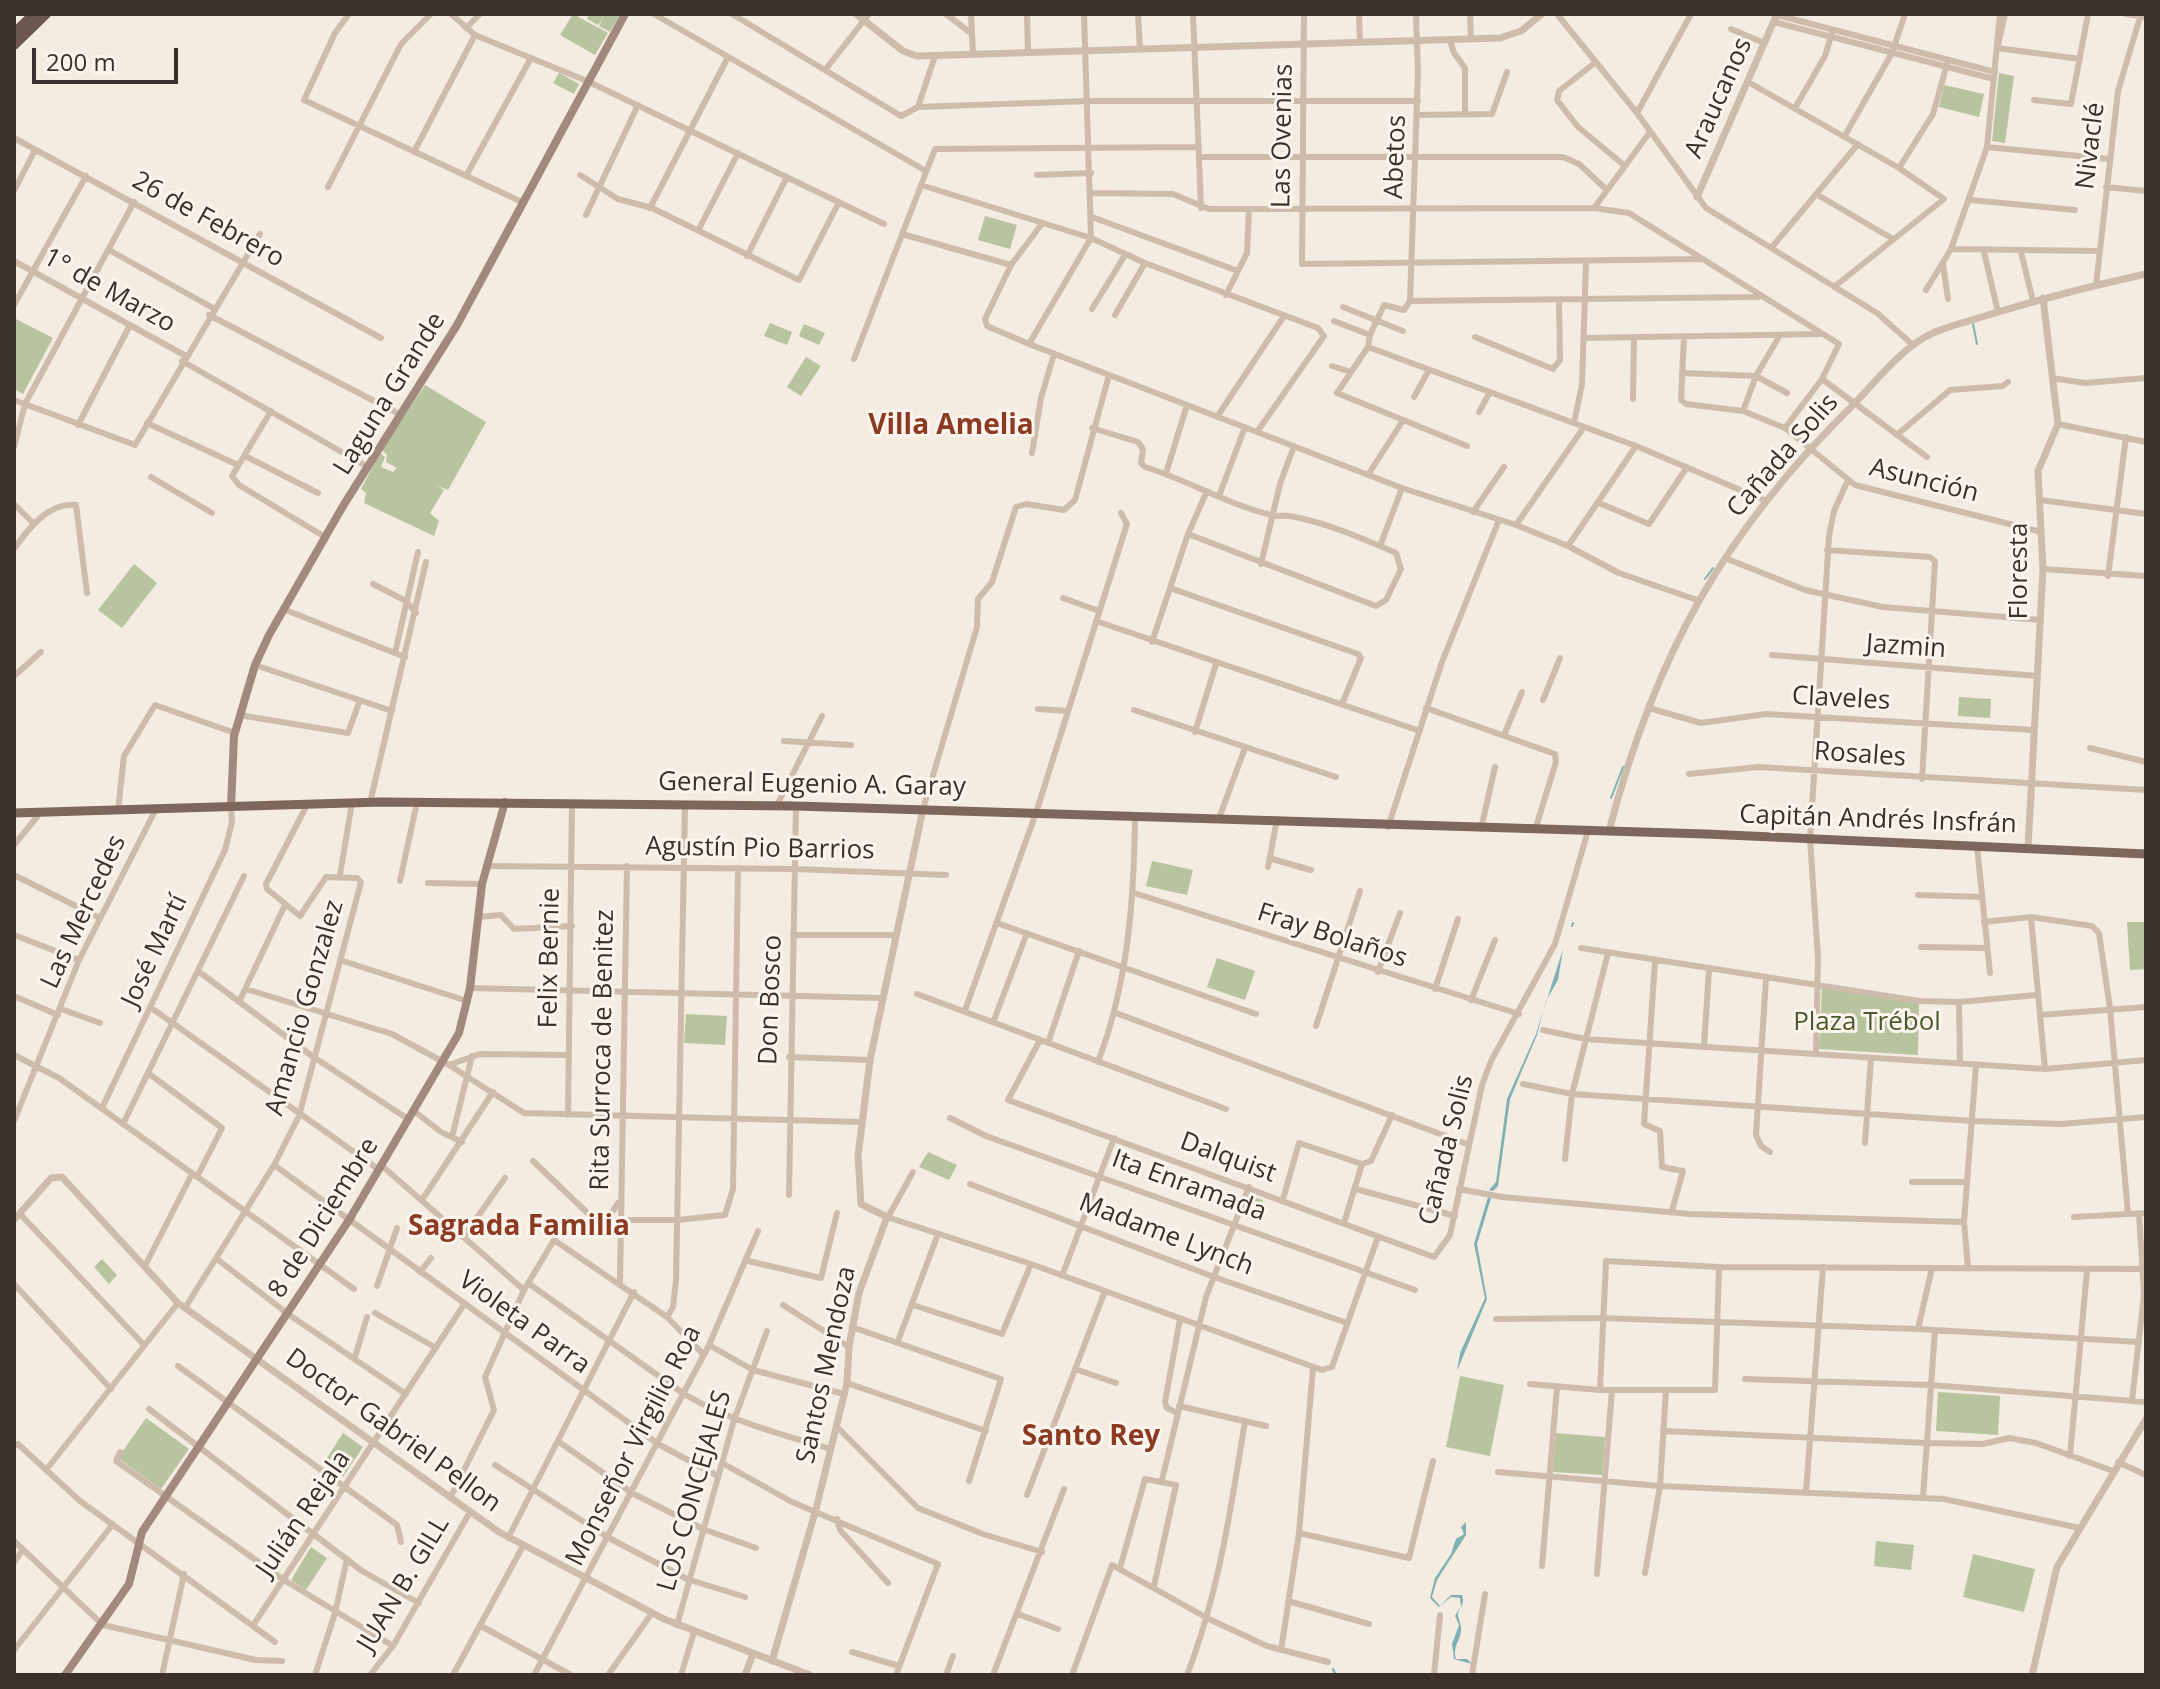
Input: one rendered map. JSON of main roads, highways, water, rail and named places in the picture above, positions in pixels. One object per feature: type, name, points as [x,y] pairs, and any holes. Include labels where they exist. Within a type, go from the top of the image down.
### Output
[{"type":"highway","points":[[14,33],[34,14]]},
{"type":"highway","points":[[14,45],[46,14]]},
{"type":"main road","name":"Laguna Grande","points":[[231,807],[235,733],[255,665],[325,537],[457,325],[625,14]]},
{"type":"main road","name":"8 de Diciembre","points":[[65,1675],[103,1625],[134,1573],[142,1532],[288,1314],[446,1064],[459,1033],[470,988],[482,884],[505,802]]},
{"type":"main road","name":"General Eugenio A. Garay","points":[[14,813],[352,803],[572,802],[923,809],[1277,819],[1388,827],[1609,831]]},
{"type":"main road","name":"Capitán Andrés Insfrán","points":[[1609,831],[2146,854]]},
{"type":"water","points":[[1563,949],[1558,980],[1547,999]]},
{"type":"water","points":[[1544,1010],[1510,1099],[1498,1186],[1493,1191],[1489,1190],[1496,1182],[1507,1099]]},
{"type":"water","points":[[1488,1197],[1491,1198],[1477,1244],[1487,1299],[1457,1371],[1460,1353],[1485,1298],[1474,1244]]},
{"type":"water","points":[[1466,1522],[1466,1535],[1437,1580],[1432,1597],[1440,1606],[1451,1595],[1462,1595],[1463,1603],[1458,1614],[1461,1632],[1455,1654],[1456,1659],[1467,1659],[1472,1664],[1454,1659],[1452,1644],[1459,1625],[1455,1616],[1461,1606],[1460,1598],[1451,1597],[1439,1607],[1430,1598],[1435,1578],[1451,1554],[1456,1539],[1464,1534],[1461,1527]]},
{"type":"waterway","points":[[1973,324],[1977,344]]},
{"type":"waterway","points":[[1705,579],[1713,568]]},
{"type":"waterway","points":[[1611,798],[1623,767]]},
{"type":"waterway","points":[[1333,1669],[1336,1675]]},
{"type":"district","name":"Villa Amelia","points":[[951,426]]},
{"type":"district","name":"Sagrada Familia","points":[[519,1227]]},
{"type":"district","name":"Santo Rey","points":[[1091,1437]]},
{"type":"park label","name":"Plaza Trébol","points":[[1867,1023]]}]
